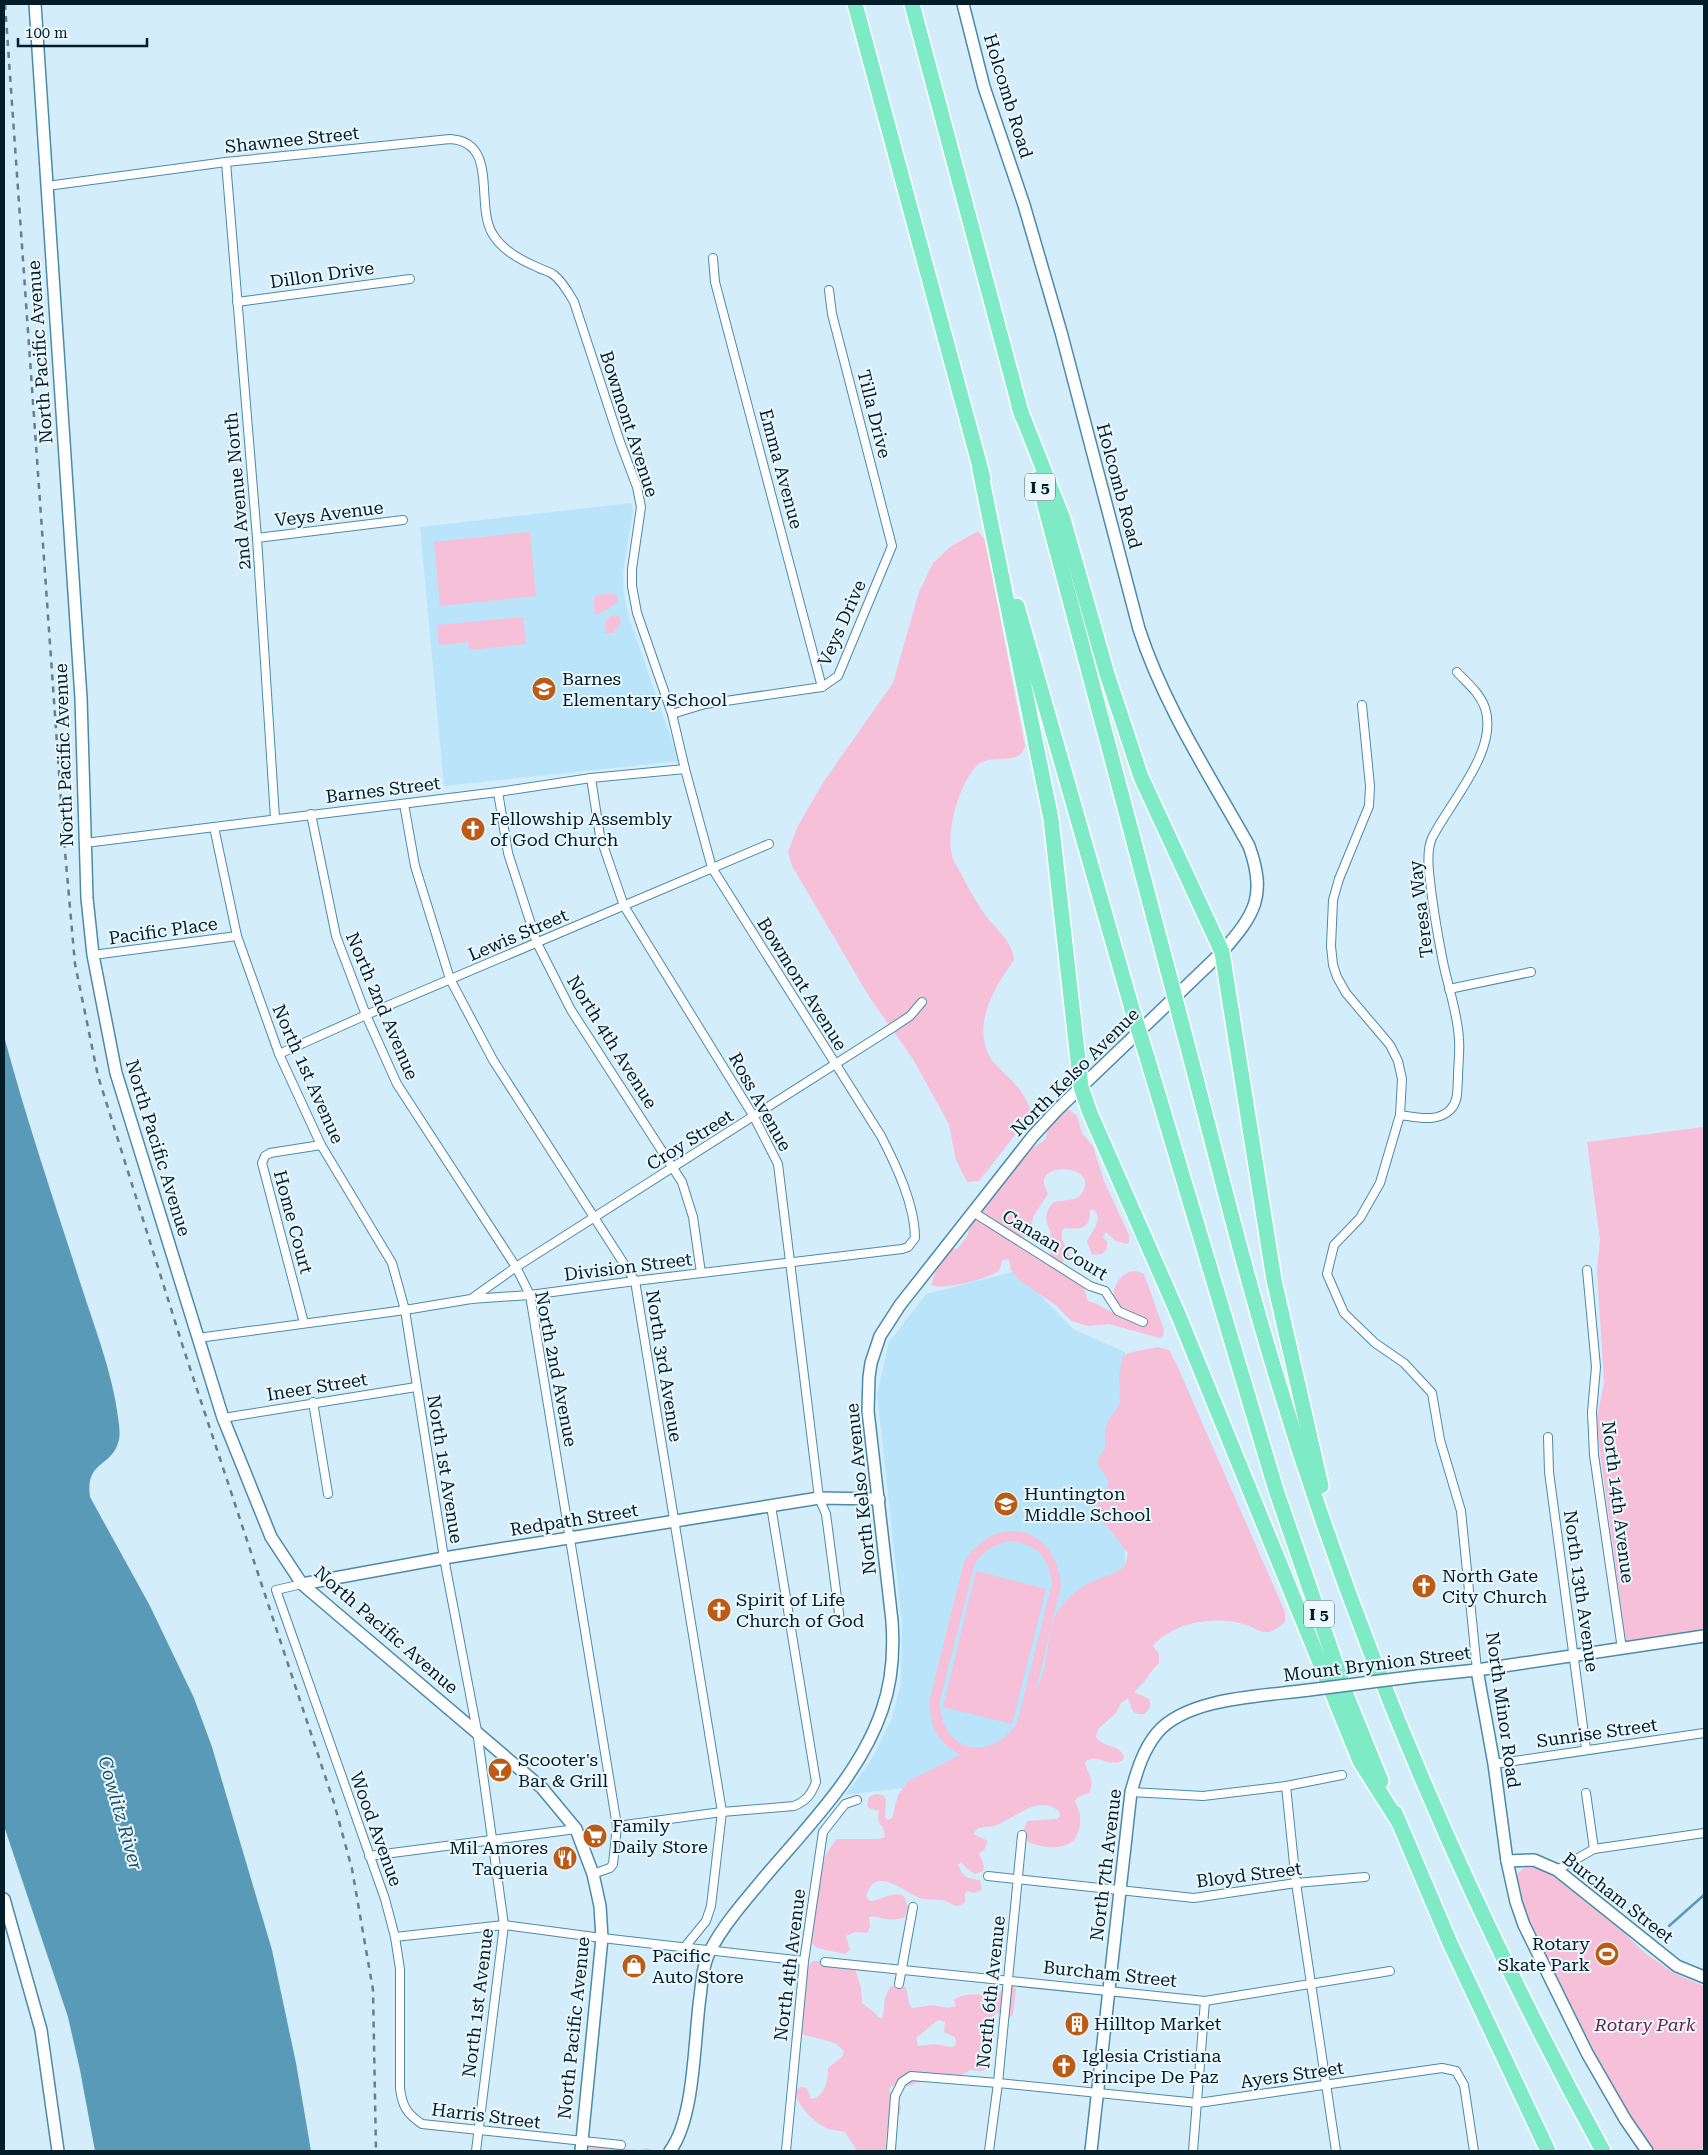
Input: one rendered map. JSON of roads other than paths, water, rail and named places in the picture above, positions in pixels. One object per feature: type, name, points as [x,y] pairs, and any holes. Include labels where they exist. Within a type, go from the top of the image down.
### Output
[{"type":"highway","name":"I 5","points":[[855,4],[1042,696],[1132,1009],[1276,1490],[1347,1697],[1398,1822],[1450,1943],[1547,2151]]},
{"type":"highway","name":"I 5","points":[[912,4],[1272,1364],[1331,1542],[1422,1779],[1486,1922],[1567,2086],[1603,2151]]},
{"type":"highway","points":[[1019,407],[1062,519],[1107,674],[1141,776],[1222,952],[1274,1280],[1319,1475],[1331,1542]]},
{"type":"highway","points":[[980,470],[1051,819],[1082,1087],[1090,1113],[1178,1314],[1360,1761],[1398,1822]]},
{"type":"highway","points":[[1567,2086],[1609,2151]]},
{"type":"street","name":"North Pacific Avenue","points":[[34,4],[81,698],[87,898],[93,955],[116,1073],[223,1418],[271,1537],[302,1584],[542,1788],[576,1829],[593,1874],[600,1906],[602,1938],[580,2147]]},
{"type":"street","name":"Holcomb Road","points":[[963,4],[984,87],[1024,205],[1061,332],[1139,629],[1150,664],[1249,846],[1256,865],[1258,883],[1254,908],[1244,927],[1222,952]]},
{"type":"street","name":"Shawnee Street","points":[[47,186],[226,162],[462,139],[472,146],[478,154],[486,210]]},
{"type":"street","name":"2nd Avenue North","points":[[226,162],[258,538],[274,818]]},
{"type":"street","name":"Bowmont Avenue","points":[[486,210],[491,232],[500,243],[513,254],[553,274],[564,284],[574,302],[620,442],[637,487],[641,507],[632,569],[632,586],[637,613],[678,734],[685,770],[712,868],[881,1136],[896,1165],[906,1192],[915,1232],[912,1242]]},
{"type":"street","name":"Emma Avenue","points":[[713,258],[716,282],[822,687]]},
{"type":"street","name":"Dillon Drive","points":[[237,302],[410,279]]},
{"type":"street","name":"Tilla Drive","points":[[829,290],[832,314],[892,546]]},
{"type":"street","name":"Veys Avenue","points":[[258,538],[403,520]]},
{"type":"street","name":"Veys Drive","points":[[672,714],[705,704],[822,687],[838,676],[892,546]]},
{"type":"street","name":"Teresa Way","points":[[1400,1115],[1440,1118],[1450,1110],[1457,1099],[1459,1039],[1442,962],[1429,870],[1429,852],[1431,839],[1455,802],[1474,766],[1486,736],[1487,723],[1485,708],[1478,695],[1457,672]]},
{"type":"street","name":"North Minor Road","points":[[1362,705],[1370,786],[1369,806],[1339,879],[1334,900],[1333,965],[1336,977],[1346,993],[1390,1045],[1398,1061],[1402,1079],[1400,1115],[1380,1183],[1360,1218],[1334,1245],[1327,1274],[1344,1313],[1375,1343],[1404,1363],[1432,1393],[1440,1440],[1461,1511],[1477,1670],[1494,1764],[1507,1862],[1516,1902],[1524,1925],[1587,2053],[1625,2119],[1647,2151]]},
{"type":"street","name":"Barnes Street","points":[[85,843],[274,818],[498,792],[591,778],[685,770]]},
{"type":"street","name":"Ross Avenue","points":[[591,778],[600,836],[624,906],[754,1117],[778,1164],[819,1498],[826,1514],[840,1621]]},
{"type":"street","name":"North 4th Avenue","points":[[498,792],[508,853],[537,943],[571,1010],[674,1168],[689,1198],[701,1273]]},
{"type":"street","name":"North 3rd Avenue","points":[[404,804],[415,866],[450,979],[493,1060],[635,1281],[722,1812],[711,1906],[706,1921],[684,1948]]},
{"type":"street","name":"North 2nd Avenue","points":[[311,814],[336,936],[366,1015],[397,1084],[516,1267],[530,1296],[617,1826],[613,1864],[608,1869],[593,1874]]},
{"type":"street","name":"North 1st Avenue","points":[[214,827],[236,936],[279,1054],[321,1145],[392,1262],[405,1310],[444,1558],[477,1731],[504,1925],[476,2151]]},
{"type":"street","name":"Lewis Street","points":[[279,1054],[450,979],[769,844]]},
{"type":"street","name":"Pacific Place","points":[[93,955],[236,936]]},
{"type":"street","name":"North Kelso Avenue","points":[[670,2151],[683,2122],[689,2097],[703,1973],[710,1951],[729,1920],[826,1804],[856,1764],[882,1710],[890,1678],[893,1645],[892,1620],[868,1411],[868,1384],[871,1363],[880,1336],[900,1305],[1032,1136],[1222,952]]},
{"type":"street","points":[[1449,989],[1531,972]]},
{"type":"street","name":"Croy Street","points":[[471,1299],[516,1267],[910,1016],[922,1002]]},
{"type":"street","name":"Home Court","points":[[304,1323],[262,1163],[264,1156],[270,1153],[321,1145]]},
{"type":"street","name":"Canaan Court","points":[[973,1212],[1090,1286],[1105,1291],[1118,1311],[1143,1322]]},
{"type":"street","name":"Division Street","points":[[198,1338],[405,1310],[471,1299],[530,1296],[635,1281],[902,1250],[912,1242]]},
{"type":"street","name":"North 14th Avenue","points":[[1587,1270],[1596,1367],[1592,1412],[1594,1455],[1622,1648]]},
{"type":"street","name":"Ineer Street","points":[[223,1418],[313,1402],[416,1387]]},
{"type":"street","points":[[313,1402],[328,1494]]},
{"type":"street","name":"North 13th Avenue","points":[[1548,1438],[1549,1472],[1586,1749]]},
{"type":"street","name":"Redpath Street","points":[[276,1590],[444,1558],[819,1498],[879,1499]]},
{"type":"street","points":[[617,1826],[722,1812],[794,1806],[809,1797],[816,1782],[771,1506]]},
{"type":"street","name":"Wood Avenue","points":[[276,1590],[385,1899],[395,1937],[400,1969],[400,2088]]},
{"type":"street","name":"Mount Brynion Street","points":[[1203,1705],[1418,1676],[1477,1670],[1704,1636]]},
{"type":"street","name":"North 7th Avenue","points":[[1091,2151],[1131,1792],[1140,1761],[1157,1732],[1174,1718],[1203,1705]]},
{"type":"street","name":"Sunrise Street","points":[[1494,1764],[1704,1733]]},
{"type":"street","points":[[1131,1792],[1203,1796],[1286,1786],[1342,1775]]},
{"type":"street","points":[[1286,1786],[1296,1883],[1336,2151]]},
{"type":"street","points":[[1586,1793],[1594,1849]]},
{"type":"street","name":"North 4th Avenue","points":[[786,2151],[804,1961],[823,1832],[845,1804],[857,1800]]},
{"type":"street","points":[[369,1856],[576,1829]]},
{"type":"street","points":[[1557,1870],[1594,1849],[1704,1832]]},
{"type":"street","name":"North 6th Avenue","points":[[988,2151],[998,2082],[1022,1835]]},
{"type":"street","name":"Burcham Street","points":[[1507,1862],[1534,1860],[1557,1870],[1677,1966],[1704,1978]]},
{"type":"street","name":"Bloyd Street","points":[[988,1876],[1194,1898],[1296,1883],[1365,1877]]},
{"type":"street","points":[[4,1898],[41,2030],[58,2151]]},
{"type":"street","points":[[899,1984],[913,1907]]},
{"type":"street","points":[[395,1937],[504,1925],[804,1961]]},
{"type":"street","name":"Burcham Street","points":[[825,1962],[1205,2001],[1390,1971]]},
{"type":"street","points":[[1193,2151],[1205,2001]]},
{"type":"street","name":"Ayers Street","points":[[891,2149],[895,2096],[902,2082],[911,2076],[998,2082],[1198,2103],[1442,2068],[1456,2071],[1464,2085],[1474,2151]]},
{"type":"street","name":"Harris Street","points":[[400,2088],[405,2110],[422,2124],[479,2129],[580,2147],[621,2145]]},
{"type":"water","name":"Cowlitz River","points":[[4,1036],[31,1129],[112,1383],[120,1433],[119,1440],[115,1451],[95,1470],[91,1477],[89,1485],[90,1497],[150,1606],[194,1698],[212,1747],[272,1950],[296,2063],[311,2151],[95,2151],[68,2017],[4,1826]]},
{"type":"waterway","points":[[1669,1926],[1704,1895]]},
{"type":"railway","points":[[5,4],[63,829],[75,964],[98,1076],[183,1347],[334,1803],[352,1869],[373,1990],[376,2151]]},
{"type":"place","name":"Barnes Elementary School","points":[[544,689]]},
{"type":"place","name":"Fellowship Assembly of God Church","points":[[473,829]]},
{"type":"place","name":"Huntington Middle School","points":[[1006,1504]]},
{"type":"place","name":"North Gate City Church","points":[[1424,1586]]},
{"type":"place","name":"Spirit of Life Church of God","points":[[719,1610]]},
{"type":"place","name":"Scooter's Bar & Grill","points":[[500,1770]]},
{"type":"place","name":"Family Daily Store","points":[[595,1836]]},
{"type":"place","name":"Mil Amores Taqueria","points":[[565,1858]]},
{"type":"place","name":"Rotary Skate Park","points":[[1607,1954]]},
{"type":"place","name":"Pacific Auto Store","points":[[634,1966]]},
{"type":"place","name":"Hilltop Market","points":[[1077,2024]]},
{"type":"place","name":"Iglesia Cristiana Principe De Paz","points":[[1064,2066]]},
{"type":"park label","name":"Rotary Park","points":[[1645,2025]]}]
